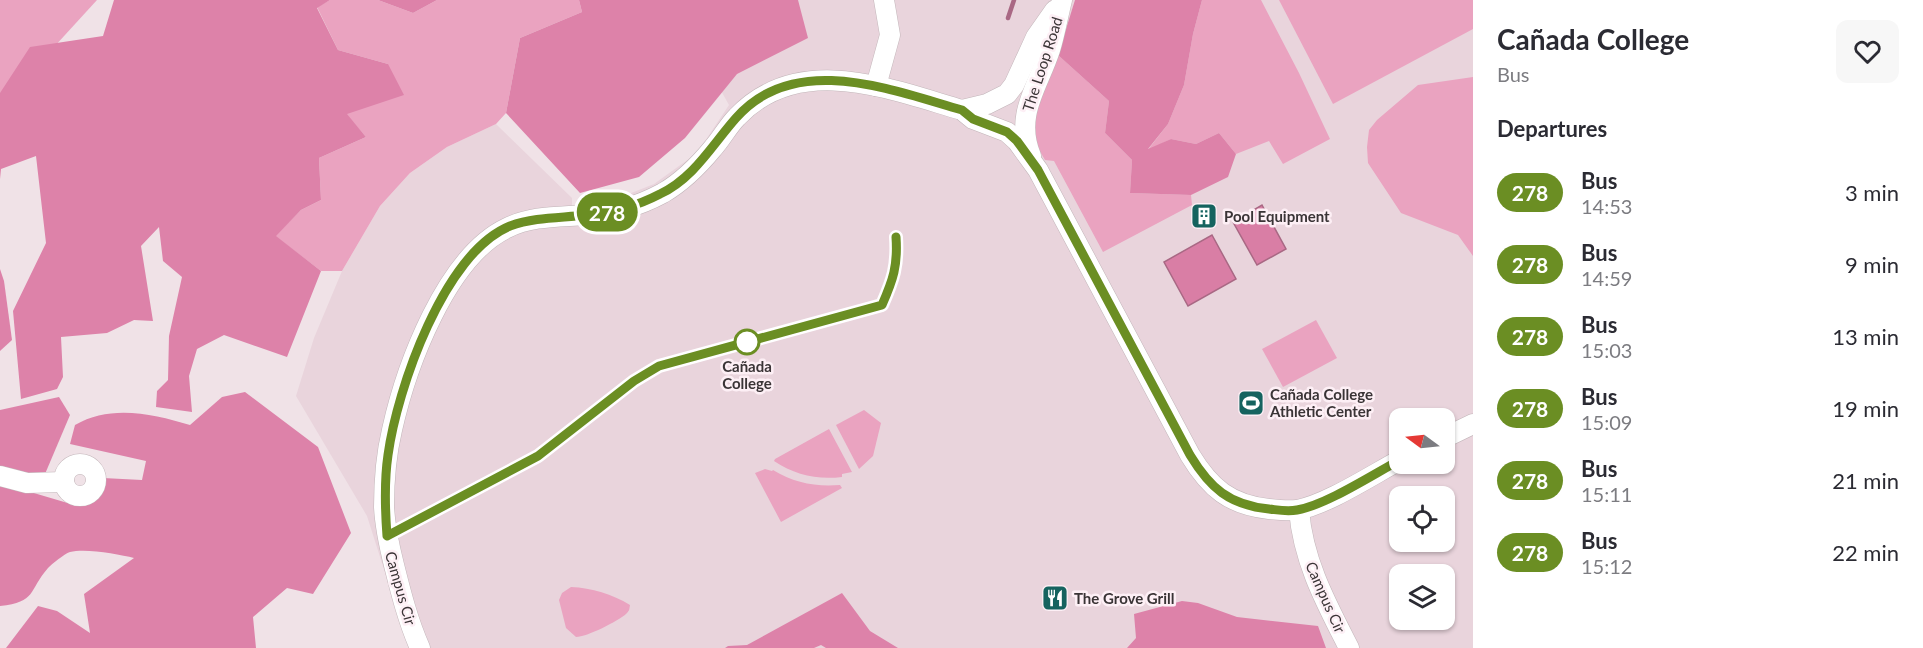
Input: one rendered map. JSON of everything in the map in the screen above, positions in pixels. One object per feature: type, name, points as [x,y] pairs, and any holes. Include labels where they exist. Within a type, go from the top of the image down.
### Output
[{"type":"street","points":[[876,86],[890,35],[884,0]]},
{"type":"street","points":[[962,110],[987,104],[1007,94],[1014,85],[1036,37],[1062,0]]},
{"type":"street","name":"The Loop Road","points":[[1034,164],[1025,137],[1026,109],[1050,49],[1062,0]]},
{"type":"street","name":"Campus Cir","points":[[420,648],[400,591],[387,536],[384,508],[387,466],[394,423],[418,350],[449,286],[462,266],[491,237],[508,227],[544,217],[587,215],[628,208],[662,194],[700,163],[737,117],[762,97],[796,83],[857,81],[962,110],[973,119],[1007,132],[1017,141],[1034,164]]},
{"type":"street","points":[[1034,164],[1190,455],[1209,483],[1232,500],[1251,507],[1283,511],[1299,510],[1328,499],[1389,466]]},
{"type":"street","points":[[1455,433],[1473,424]]},
{"type":"street","points":[[0,476],[27,483],[64,482]]},
{"type":"street","name":"Campus Cir","points":[[1299,510],[1302,539],[1316,583],[1349,648]]},
{"type":"shaded area","points":[[0,0],[97,0],[0,106]]},
{"type":"shaded area","points":[[114,0],[330,0],[317,8],[338,50],[388,64],[404,95],[347,114],[366,137],[319,158],[321,200],[301,210],[276,236],[321,271],[287,357],[224,335],[197,349],[189,376],[192,412],[156,407],[157,391],[168,380],[169,336],[182,277],[163,261],[159,227],[141,246],[153,321],[134,320],[107,333],[61,337],[63,377],[57,389],[21,399],[13,311],[46,243],[36,156],[1,169],[0,179],[0,93],[30,47],[103,36]]},
{"type":"shaded area","points":[[330,0],[378,0],[413,13],[437,0],[579,0],[582,12],[520,38],[506,113],[496,124],[447,147],[410,173],[380,206],[342,271],[321,271],[275,236],[301,210],[321,200],[319,158],[366,137],[346,114],[388,64],[338,50],[317,7]]},
{"type":"shaded area","points":[[378,0],[437,0],[413,13]]},
{"type":"shaded area","points":[[579,0],[798,0],[808,38],[737,74],[685,138],[639,177],[580,193],[506,113],[520,38],[582,12]]},
{"type":"shaded area","name":"Cañada College","points":[[670,0],[1473,0],[1473,648],[409,648],[367,516],[296,396],[314,338],[342,271],[380,206],[410,173],[447,147],[496,124],[572,198],[572,207],[611,201],[654,184],[697,153],[729,105]]},
{"type":"shaded area","points":[[1075,0],[1202,0],[1184,85],[1168,124],[1148,149],[1171,139],[1196,144],[1219,133],[1236,154],[1228,177],[1191,195],[1130,193],[1132,160],[1105,133],[1109,101],[1058,55]]},
{"type":"shaded area","points":[[1202,0],[1261,0],[1330,139],[1283,164],[1269,141],[1236,154],[1219,133],[1196,144],[1171,139],[1147,151],[1168,124],[1184,85]]},
{"type":"shaded area","points":[[1279,0],[1473,0],[1473,29],[1333,104]]},
{"type":"shaded area","points":[[1058,55],[1109,101],[1105,133],[1132,160],[1130,193],[1191,195],[1192,205],[1103,252],[1054,161],[1045,160],[1035,143],[1033,116]]},
{"type":"shaded area","points":[[1473,77],[1473,256],[1458,235],[1401,213],[1368,163],[1367,147],[1369,130],[1377,120],[1418,85]]},
{"type":"shaded area","points":[[1262,205],[1286,249],[1257,265],[1233,222]]},
{"type":"shaded area","points":[[1212,235],[1236,279],[1188,306],[1164,262]]},
{"type":"shaded area","points":[[0,269],[4,281],[12,340],[0,351]]},
{"type":"shaded area","points":[[1316,320],[1337,358],[1283,387],[1262,349]]},
{"type":"shaded area","points":[[245,392],[318,447],[351,533],[313,594],[287,588],[253,617],[256,648],[6,648],[38,606],[57,611],[90,633],[84,594],[134,558],[93,551],[70,552],[48,568],[26,598],[20,602],[0,606],[0,483],[71,504],[103,478],[142,480],[146,461],[70,444],[75,425],[103,415],[132,413],[161,417],[190,425],[222,397]]},
{"type":"shaded area","points":[[59,397],[70,415],[45,474],[11,475],[0,468],[0,410]]},
{"type":"shaded area","points":[[864,410],[881,423],[873,456],[859,469],[836,425]]},
{"type":"shaded area","points":[[829,429],[852,472],[842,474],[842,477],[815,477],[790,470],[774,461],[775,459]]},
{"type":"shaded area","points":[[765,469],[805,483],[840,485],[842,488],[781,522],[755,473]]},
{"type":"shaded area","points":[[571,587],[594,590],[609,595],[630,605],[629,610],[610,624],[576,637],[566,628],[559,600],[562,593]]},
{"type":"shaded area","points":[[842,593],[870,631],[898,648],[826,648],[821,645],[814,648],[725,648],[747,645]]},
{"type":"shaded area","points":[[1182,601],[1198,603],[1237,617],[1318,626],[1326,648],[1127,648],[1136,638],[1134,614]]},
{"type":"waterway","points":[[1008,18],[1014,0]]},
{"type":"bus line","name":"278","points":[[896,237],[897,257],[894,272],[882,305],[659,366],[634,381],[538,456],[387,536],[384,508],[385,477],[398,407],[427,328],[449,286],[476,250],[491,237],[508,227],[524,222],[544,217],[587,215],[628,208],[662,194],[700,163],[737,117],[751,105],[778,89],[796,83],[814,81],[857,81],[962,110],[973,119],[1007,132],[1017,141],[1038,170],[1190,455],[1209,483],[1221,493],[1251,507],[1283,511],[1299,510],[1328,499],[1389,466]]},
{"type":"place","name":"Pool Equipment","points":[[1204,216]]},
{"type":"place","name":"Cañada College","points":[[747,342]]},
{"type":"place","name":"Cañada College Athletic Center","points":[[1251,403]]},
{"type":"place","name":"The Grove Grill","points":[[1055,598]]}]
